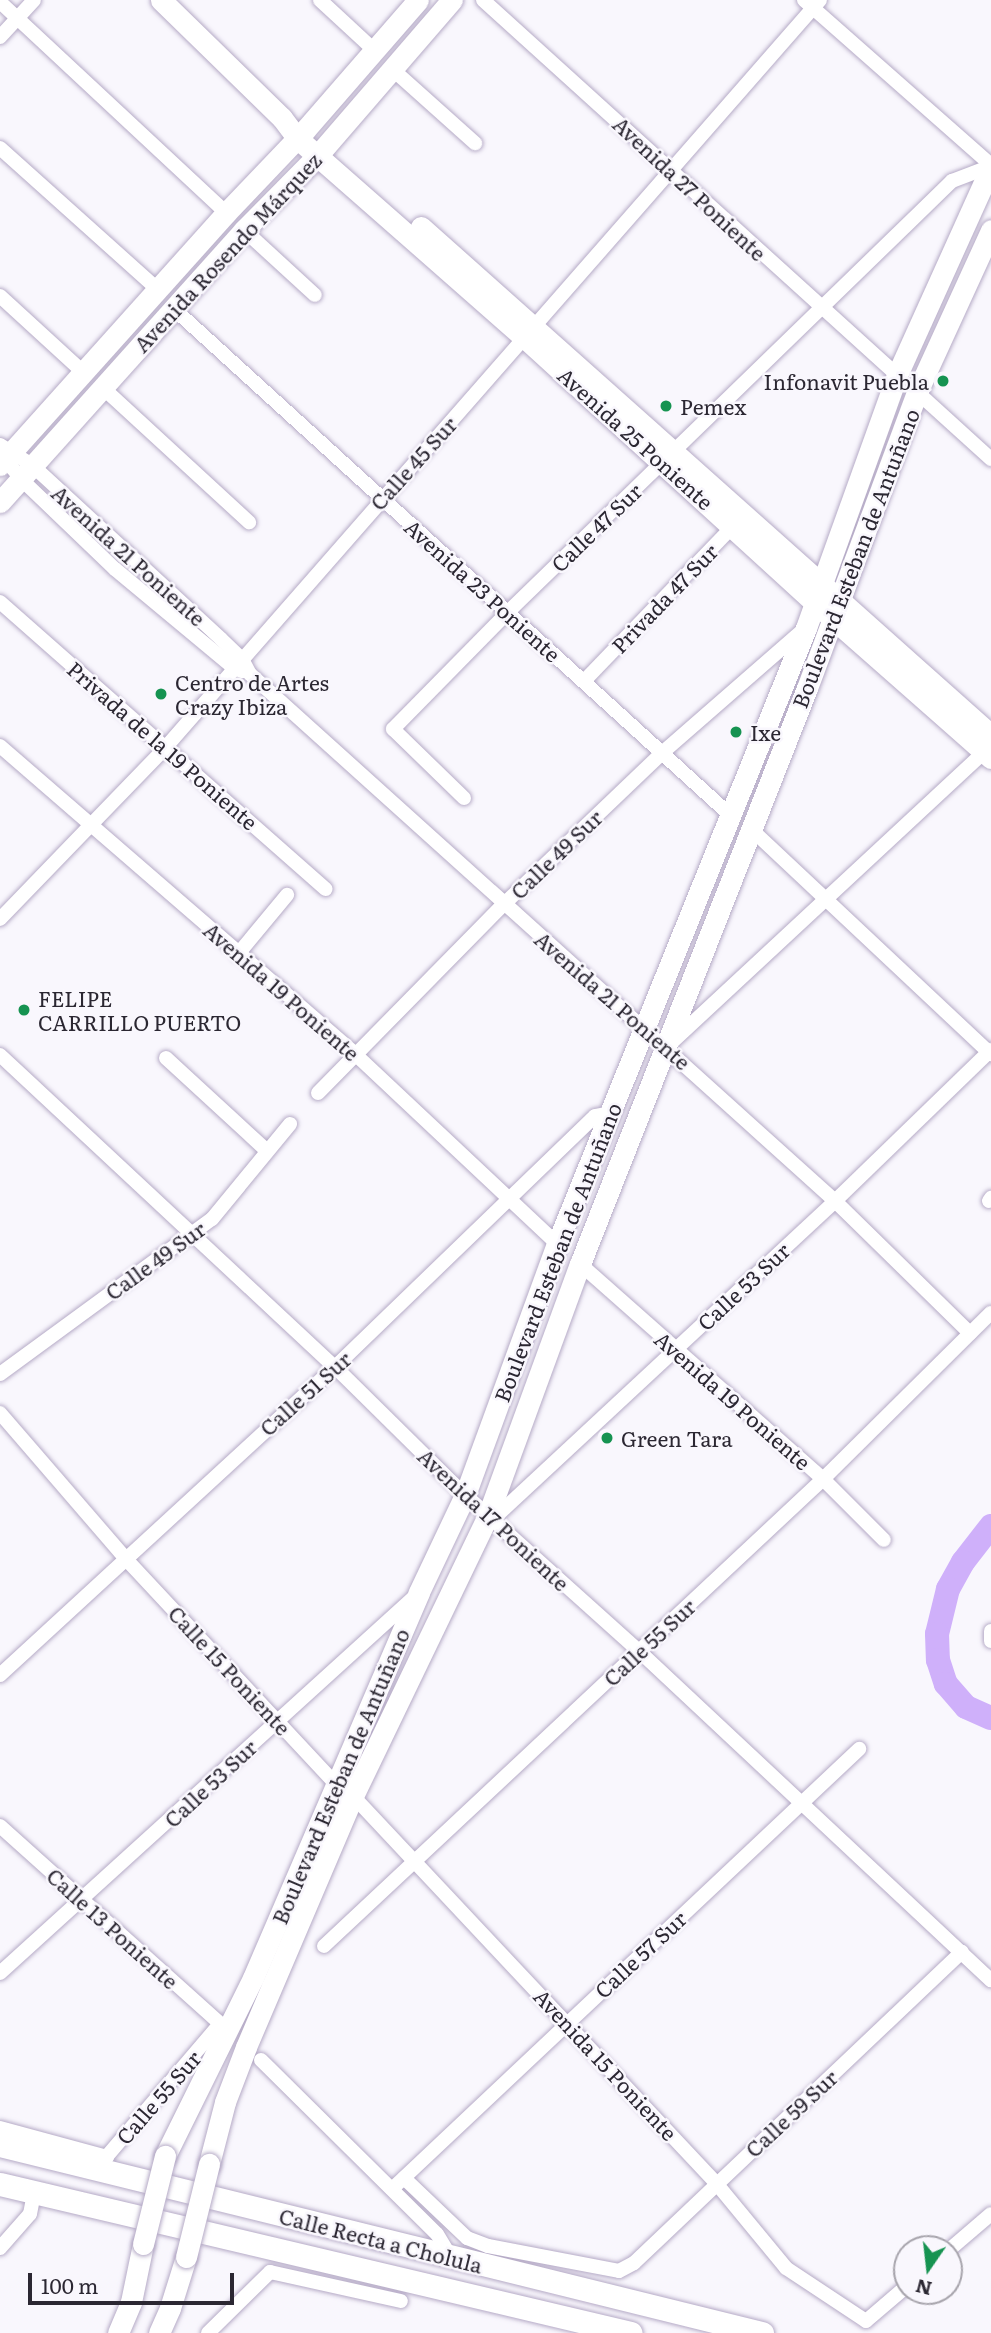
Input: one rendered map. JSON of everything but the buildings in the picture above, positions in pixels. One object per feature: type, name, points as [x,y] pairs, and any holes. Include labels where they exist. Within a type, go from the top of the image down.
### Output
[{"type":"main road","name":"Avenida 25 Poniente","points":[[161,0],[282,118],[531,333],[989,747]]},
{"type":"main road","name":"Avenida Rosendo Márquez","points":[[4,455],[84,373],[226,213],[301,134],[418,0]]},
{"type":"main road","name":"Avenida Rosendo Márquez","points":[[0,502],[244,230],[322,150],[452,0]]},
{"type":"main road","name":"Boulevard Esteban de Antuñano","points":[[118,2333],[131,2302],[165,2156],[223,2027],[253,1978],[335,1783],[465,1494],[557,1244],[806,628],[897,375],[991,166]]},
{"type":"main road","name":"Boulevard Esteban de Antuñano","points":[[159,2333],[186,2257],[225,2102],[246,2047],[353,1796],[490,1517],[580,1264],[751,829],[918,392],[991,230]]},
{"type":"main road","name":"Calle Recta a Cholula","points":[[8,2147],[102,2163],[452,2259],[762,2333]]},
{"type":"main road","name":"Calle Recta a Cholula","points":[[0,2184],[32,2204],[631,2333]]},
{"type":"street","points":[[0,37],[34,0]]},
{"type":"street","points":[[320,0],[373,49]]},
{"type":"street","name":"Avenida 27 Poniente","points":[[483,0],[822,310],[897,375]]},
{"type":"street","points":[[0,2],[226,213]]},
{"type":"street","points":[[812,3],[991,166]]},
{"type":"street","name":"Calle 45 Sur","points":[[3,908],[92,827],[165,748],[380,498],[531,333],[672,171],[812,3]]},
{"type":"street","points":[[391,68],[475,143]]},
{"type":"street","points":[[0,148],[158,290]]},
{"type":"street","name":"Calle 47 Sur","points":[[464,798],[393,729],[508,612],[952,181],[991,166]]},
{"type":"street","points":[[244,230],[315,295]]},
{"type":"street","points":[[0,296],[84,373]]},
{"type":"street","name":"Avenida 23 Poniente","points":[[174,309],[729,814]]},
{"type":"street","points":[[102,387],[249,522]]},
{"type":"street","points":[[918,392],[991,459]]},
{"type":"street","name":"Avenida 21 Poniente","points":[[4,455],[238,664]]},
{"type":"street","name":"Avenida 21 Poniente","points":[[27,473],[115,569],[250,674],[504,904],[666,1046],[835,1201],[970,1333]]},
{"type":"street","name":"Privada 47 Sur","points":[[584,681],[738,521]]},
{"type":"street","name":"Privada de la 19 Poniente","points":[[0,601],[326,889]]},
{"type":"street","name":"Calle 49 Sur","points":[[318,1093],[504,904],[662,753],[806,628]]},
{"type":"street","name":"Avenida 19 Poniente","points":[[0,746],[355,1054],[557,1244]]},
{"type":"street","points":[[666,1046],[989,747]]},
{"type":"street","points":[[751,829],[990,1052]]},
{"type":"street","points":[[238,954],[287,895]]},
{"type":"street","name":"Calle 53 Sur","points":[[490,1517],[835,1201],[990,1052]]},
{"type":"street","name":"Avenida 17 Poniente","points":[[0,1055],[335,1367],[465,1494],[639,1651],[991,1980]]},
{"type":"street","points":[[166,1058],[267,1150]]},
{"type":"street","name":"Calle 51 Sur","points":[[0,1675],[335,1367],[595,1116],[610,1113]]},
{"type":"street","name":"Calle 49 Sur","points":[[0,1374],[212,1219],[289,1124]]},
{"type":"street","name":"Avenida 19 Poniente","points":[[580,1264],[823,1479],[884,1540]]},
{"type":"street","name":"Calle 55 Sur","points":[[324,1946],[823,1479],[991,1313]]},
{"type":"street","points":[[3,1422],[125,1558]]},
{"type":"street","name":"Calle 15 Poniente","points":[[125,1558],[335,1783]]},
{"type":"street","name":"Calle 53 Sur","points":[[0,1973],[419,1592]]},
{"type":"street","points":[[991,1631],[991,1640]]},
{"type":"street","name":"Calle 57 Sur","points":[[392,2189],[859,1749]]},
{"type":"street","name":"Avenida 15 Poniente","points":[[353,1796],[416,1860],[716,2183],[786,2268],[866,2321],[893,2298]]},
{"type":"street","name":"Calle 13 Poniente","points":[[0,1826],[223,2027]]},
{"type":"street","name":"Calle 59 Sur","points":[[404,2178],[467,2238],[488,2246],[619,2271],[634,2263],[962,1952]]},
{"type":"street","name":"Calle 55 Sur","points":[[102,2163],[223,2027]]},
{"type":"street","points":[[261,2060],[437,2234],[452,2259]]},
{"type":"street","points":[[0,2129],[102,2163]]},
{"type":"street","points":[[0,2129],[8,2147]]},
{"type":"street","points":[[0,2248],[32,2204]]},
{"type":"street","points":[[963,2238],[991,2214]]},
{"type":"street","points":[[216,2330],[270,2272],[401,2301]]},
{"type":"waterway","points":[[991,1526],[963,1562],[948,1589],[937,1634],[938,1660],[946,1684],[966,1707],[991,1718]]},
{"type":"place","name":"Infonavit Puebla","points":[[943,381]]},
{"type":"place","name":"Pemex","points":[[666,406]]},
{"type":"place","name":"Centro de Artes Crazy Ibiza","points":[[161,694]]},
{"type":"place","name":"Ixe","points":[[736,732]]},
{"type":"place","name":"FELIPE CARRILLO PUERTO","points":[[24,1010]]},
{"type":"place","name":"Green Tara","points":[[607,1438]]}]
